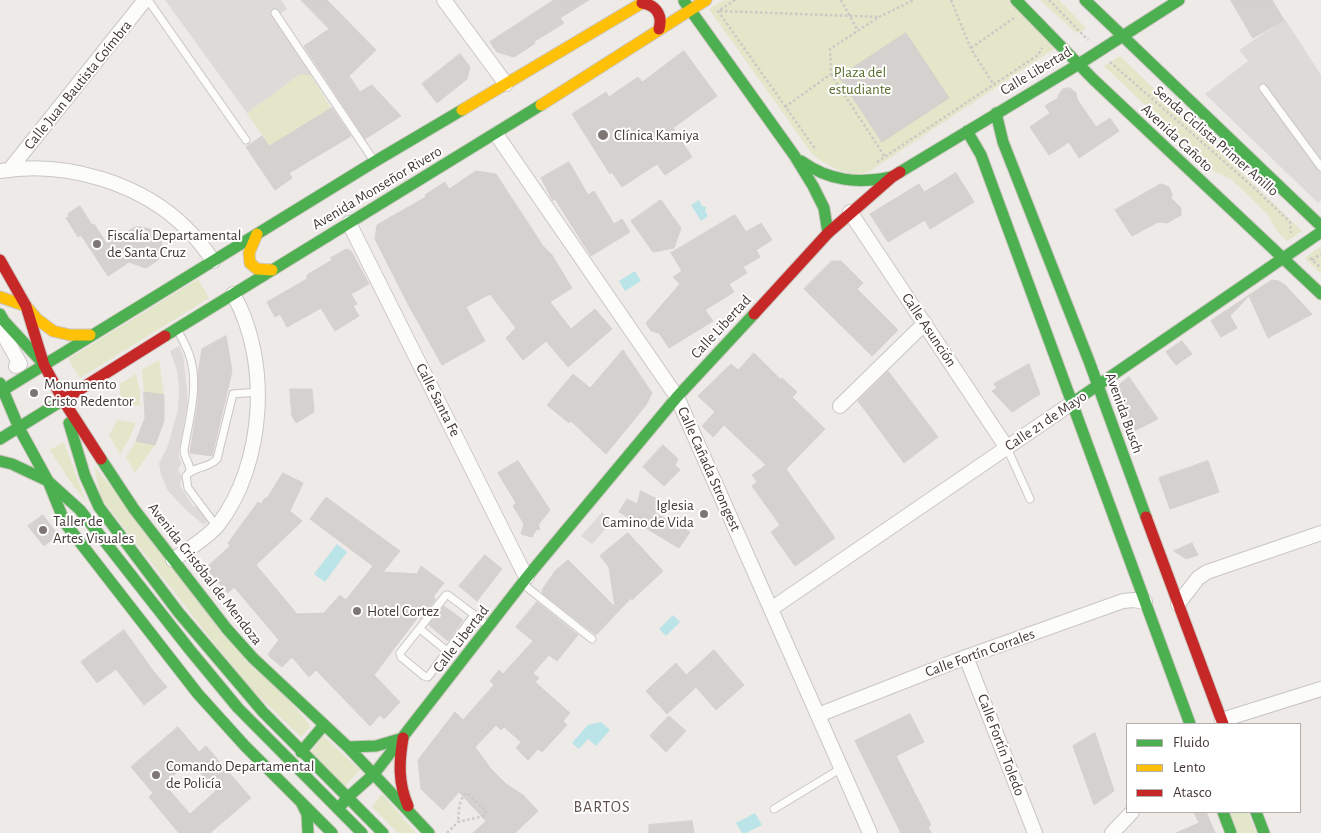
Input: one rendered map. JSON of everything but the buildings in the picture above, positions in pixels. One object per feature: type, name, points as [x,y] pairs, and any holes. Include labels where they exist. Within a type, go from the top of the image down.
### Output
[{"type":"main road","name":"Avenida Monseñor Rivero","points":[[0,439],[177,328],[496,134],[659,29],[687,5],[706,0]]},
{"type":"main road","name":"Avenida Cañoto","points":[[1016,0],[1079,64],[1321,294]]},
{"type":"main road","points":[[1085,0],[1321,226]]},
{"type":"main road","name":"Calle Libertad","points":[[374,774],[525,581],[677,397],[828,233],[892,177],[996,112],[1079,64],[1179,0]]},
{"type":"main road","name":"Avenida Monseñor Rivero","points":[[1,389],[44,365],[374,162],[645,2]]},
{"type":"main road","points":[[645,2],[653,6],[660,14],[659,29]]},
{"type":"main road","points":[[687,5],[794,156],[821,200],[828,233]]},
{"type":"main road","name":"Avenida Busch","points":[[996,112],[991,146],[1062,374],[1182,701],[1207,722]]},
{"type":"main road","name":"Avenida Busch","points":[[967,131],[991,146],[1089,361],[1209,687],[1207,722]]},
{"type":"main road","points":[[794,156],[818,172],[845,181],[874,181],[892,177]]},
{"type":"main road","name":"Calle 21 de Mayo","points":[[1072,402],[1321,232]]},
{"type":"main road","points":[[257,234],[249,253],[250,263],[257,269],[272,270]]},
{"type":"main road","name":"Avenida Cristóbal de Mendoza","points":[[0,260],[26,306],[44,365],[63,400],[111,476],[173,560],[227,629],[253,658],[348,747],[429,833]]},
{"type":"main road","points":[[0,297],[26,306],[37,319],[53,331],[70,335],[90,335]]},
{"type":"main road","name":"Avenida Cristóbal de Mendoza","points":[[0,314],[4,321],[44,365]]},
{"type":"main road","points":[[1062,374],[1076,377],[1088,368],[1089,361]]},
{"type":"main road","points":[[1,389],[48,480],[65,523],[198,694],[245,746],[329,831]]},
{"type":"main road","name":"Avenida Cristóbal de Mendoza","points":[[63,400],[80,462],[91,493],[99,507],[179,613],[231,676],[301,752],[382,833]]},
{"type":"main road","points":[[1,460],[48,480],[80,510],[233,702],[362,833]]},
{"type":"main road","points":[[1182,701],[1189,704],[1200,703],[1208,695],[1209,687]]},
{"type":"main road","points":[[301,752],[324,725]]},
{"type":"main road","points":[[348,747],[376,747],[403,738],[398,771],[403,796],[411,812]]},
{"type":"main road","points":[[329,831],[338,810],[347,798],[374,774]]},
{"type":"main road","points":[[329,831],[347,819],[356,807],[374,774]]},
{"type":"main road","points":[[300,800],[307,814],[308,833]]},
{"type":"main road","points":[[1223,813],[1231,833]]},
{"type":"main road","points":[[1256,813],[1264,833]]},
{"type":"street","name":"Calle Juan Bautista Coímbra","points":[[5,170],[146,0]]},
{"type":"street","points":[[444,0],[506,84]]},
{"type":"street","name":"Calle Cañada Strongest","points":[[496,134],[677,397],[818,715],[840,769],[870,833]]},
{"type":"street","points":[[5,170],[53,168],[103,179],[132,191],[174,217],[190,231],[213,261]]},
{"type":"street","name":"Calle Asunción","points":[[850,212],[1007,448]]},
{"type":"street","name":"Calle Santa Fe","points":[[349,223],[524,573],[525,581]]},
{"type":"street","points":[[173,560],[216,527],[236,497],[253,445],[258,392],[254,346],[241,309],[233,294]]},
{"type":"street","points":[[840,406],[924,323]]},
{"type":"street","points":[[0,328],[20,364],[16,366],[0,338]]},
{"type":"street","name":"Calle 21 de Mayo","points":[[771,609],[1072,402]]},
{"type":"street","points":[[1178,604],[1198,578],[1207,572],[1321,533]]},
{"type":"street","name":"Calle Fortín Corrales","points":[[818,715],[966,657],[1123,601],[1145,602]]},
{"type":"street","name":"Calle Fortín Toledo","points":[[966,657],[1035,833]]},
{"type":"street","points":[[1207,722],[1321,689]]},
{"type":"street","points":[[1112,833],[1131,813]]},
{"type":"lane","points":[[146,0],[246,140]]},
{"type":"lane","points":[[275,13],[374,162]]},
{"type":"lane","points":[[1263,88],[1321,167]]},
{"type":"lane","points":[[177,328],[189,354],[194,384],[184,450],[190,471]]},
{"type":"lane","points":[[216,527],[188,488],[186,476],[190,471],[209,465],[217,459],[233,394],[258,392]]},
{"type":"lane","points":[[1007,448],[1030,499]]},
{"type":"lane","points":[[525,581],[592,639]]},
{"type":"lane","points":[[474,615],[426,677],[401,657],[400,653],[446,595],[474,615],[489,626]]},
{"type":"lane","points":[[420,629],[447,651]]},
{"type":"lane","points":[[774,809],[840,769]]},
{"type":"path","points":[[718,11],[735,0]]},
{"type":"path","points":[[841,0],[858,31]]},
{"type":"path","points":[[885,157],[831,74],[830,49],[880,18],[914,0]]},
{"type":"path","points":[[951,0],[970,48],[994,85]]},
{"type":"path","points":[[1050,0],[1084,36]]},
{"type":"path","points":[[718,11],[880,18]]},
{"type":"path","points":[[718,11],[819,155]]},
{"type":"path","points":[[970,48],[1015,17]]},
{"type":"path","points":[[874,164],[1038,55],[1042,49],[1041,44]]},
{"type":"path","name":"Senda Ciclista Primer Anillo","points":[[1114,66],[1277,209],[1290,222],[1291,238]]},
{"type":"path","points":[[785,107],[831,74]]},
{"type":"path","points":[[1311,261],[1321,254]]},
{"type":"path","points":[[1308,256],[1311,261],[1321,268]]},
{"type":"path","points":[[447,833],[458,822],[484,816],[486,811],[467,793],[460,802],[458,822]]},
{"type":"green space","name":"Plaza del estudiante","points":[[724,0],[1008,0],[1057,47],[870,171],[855,174],[826,164],[813,155],[709,9]]},
{"type":"green space","points":[[1040,0],[1059,0],[1086,28],[1076,33]]},
{"type":"green space","points":[[1120,56],[1302,231],[1287,241],[1277,231],[1268,215],[1246,193],[1232,180],[1214,171],[1104,66]]},
{"type":"green space","points":[[300,74],[310,74],[331,108],[276,142],[293,171],[288,173],[247,113]]},
{"type":"green space","points":[[1321,246],[1321,274],[1305,258]]},
{"type":"green space","points":[[198,279],[209,298],[80,378],[68,359]]},
{"type":"green space","points":[[159,360],[164,395],[144,392],[142,370]]},
{"type":"green space","points":[[136,374],[140,392],[140,406],[121,402],[120,384]]},
{"type":"green space","points":[[118,420],[136,423],[120,454],[109,435]]},
{"type":"green space","points":[[136,441],[155,445],[135,473],[126,457]]},
{"type":"green space","points":[[64,442],[86,502],[50,450]]},
{"type":"green space","points":[[94,466],[308,723],[310,727],[301,737],[245,683],[101,498]]},
{"type":"green space","points":[[323,736],[360,770],[345,786],[311,752]]},
{"type":"green space","points":[[382,794],[416,833],[398,833],[372,807]]},
{"type":"green space","points":[[1229,813],[1248,813],[1256,833],[1237,833]]},
{"type":"shaded area","points":[[165,0],[281,0],[287,9],[280,14],[318,69],[310,75],[300,74],[247,113]]},
{"type":"shaded area","points":[[1285,19],[1321,75],[1321,201],[1318,203],[1205,94],[1248,61],[1239,50]]},
{"type":"shaded area","points":[[179,346],[183,355],[187,389],[187,407],[179,451],[179,458],[182,463],[178,469],[182,476],[180,486],[193,506],[212,515],[204,525],[168,491],[161,475],[159,463],[167,448],[178,410],[179,387],[177,371],[170,351]]},
{"type":"shaded area","points":[[602,512],[612,522],[592,544],[581,536]]},
{"type":"water","points":[[699,200],[702,206],[706,207],[705,211],[708,216],[701,221],[691,205]]},
{"type":"water","points":[[635,271],[641,281],[625,291],[619,281]]},
{"type":"water","points":[[337,544],[347,552],[325,582],[314,574]]},
{"type":"water","points":[[673,615],[680,622],[666,636],[659,629]]},
{"type":"water","points":[[601,722],[610,730],[596,746],[588,739],[579,749],[572,743],[588,725]]},
{"type":"water","points":[[755,813],[762,825],[742,833],[736,823]]},
{"type":"traffic: fast","points":[[1016,0],[1093,79],[1321,294]]},
{"type":"traffic: fast","points":[[1085,0],[1321,226]]},
{"type":"traffic: fast","points":[[900,172],[1079,64],[1179,0]]},
{"type":"traffic: fast","points":[[684,1],[794,155],[824,208],[828,233]]},
{"type":"traffic: fast","points":[[165,336],[541,105]]},
{"type":"traffic: fast","points":[[44,365],[462,110]]},
{"type":"traffic: fast","points":[[996,113],[1003,142],[1089,361],[1146,517]]},
{"type":"traffic: fast","points":[[967,131],[981,155],[1190,723]]},
{"type":"traffic: fast","points":[[801,161],[822,173],[844,179],[867,180],[891,177]]},
{"type":"traffic: fast","points":[[1072,403],[1321,232]]},
{"type":"traffic: fast","points":[[0,314],[4,321],[39,359]]},
{"type":"traffic: fast","points":[[339,808],[347,798],[374,774],[527,577],[677,397],[754,314]]},
{"type":"traffic: fast","points":[[0,392],[44,365]]},
{"type":"traffic: fast","points":[[0,383],[19,428],[48,481],[65,523],[198,694],[245,746],[332,833]]},
{"type":"traffic: fast","points":[[0,439],[63,400]]},
{"type":"traffic: fast","points":[[69,423],[85,476],[99,507],[179,613],[263,712],[383,833]]},
{"type":"traffic: fast","points":[[101,459],[134,509],[227,629],[253,658],[348,747],[429,833]]},
{"type":"traffic: fast","points":[[0,461],[12,464],[48,481],[80,510],[238,708],[362,833]]},
{"type":"traffic: fast","points":[[301,752],[324,725]]},
{"type":"traffic: fast","points":[[348,747],[376,746],[403,738]]},
{"type":"traffic: fast","points":[[301,802],[307,814],[308,833]]},
{"type":"traffic: fast","points":[[1223,813],[1231,833]]},
{"type":"traffic: fast","points":[[1256,813],[1264,833]]},
{"type":"traffic: slow","points":[[462,110],[647,0]]},
{"type":"traffic: slow","points":[[541,105],[706,0]]},
{"type":"traffic: slow","points":[[257,234],[249,253],[250,263],[257,269],[272,270]]},
{"type":"traffic: slow","points":[[0,297],[26,306],[37,319],[53,331],[70,335],[90,335]]},
{"type":"traffic: jam","points":[[642,3],[655,8],[660,19],[659,29]]},
{"type":"traffic: jam","points":[[754,314],[828,233],[900,172]]},
{"type":"traffic: jam","points":[[0,260],[26,306],[44,365],[63,400],[101,459]]},
{"type":"traffic: jam","points":[[63,400],[165,336]]},
{"type":"traffic: jam","points":[[1146,517],[1223,723]]},
{"type":"traffic: jam","points":[[403,738],[400,772],[402,789],[408,806]]},
{"type":"place","name":"Clínica Kamiya","points":[[603,135]]},
{"type":"place","name":"Fiscalía Departamental de Santa Cruz","points":[[97,244]]},
{"type":"place","name":"Monumento Cristo Redentor","points":[[34,393]]},
{"type":"place","name":"Iglesia Camino de Vida","points":[[704,514]]},
{"type":"place","name":"Taller de Artes Visuales","points":[[43,530]]},
{"type":"place","name":"Hotel Cortez","points":[[357,611]]},
{"type":"place","name":"Comando Departamental de Policía","points":[[156,775]]},
{"type":"district","name":"BARTOS","points":[[602,807]]}]
